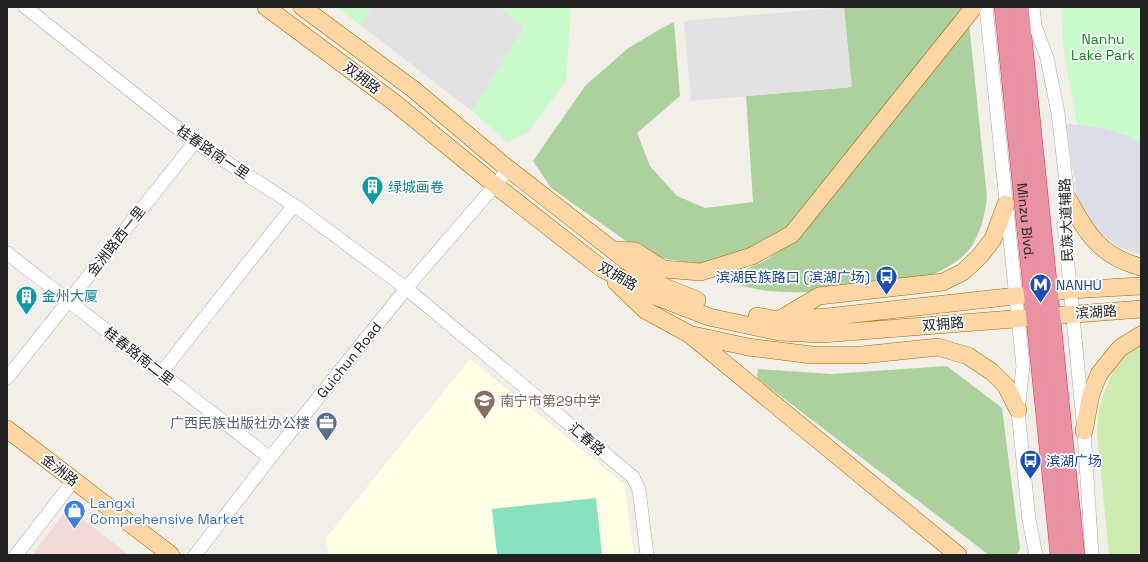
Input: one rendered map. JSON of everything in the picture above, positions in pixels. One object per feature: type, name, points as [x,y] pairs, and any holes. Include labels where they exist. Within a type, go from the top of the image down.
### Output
[{"type":"highway","name":"Minzu Blvd.","points":[[1004,7],[1032,294],[1075,555]]},
{"type":"highway","name":"Minzu Blvd.","points":[[1019,7],[1032,294]]},
{"type":"highway","name":"Minzu Blvd.","points":[[1035,316],[1060,555]]},
{"type":"main road","name":"双拥路","points":[[266,7],[395,103],[495,185],[601,268],[650,294],[709,317],[779,332],[822,334],[1035,316]]},
{"type":"main road","name":"双拥路","points":[[302,7],[413,89],[509,169],[655,283],[691,298],[712,306],[779,320],[827,317],[1032,294]]},
{"type":"main road","points":[[613,250],[635,252],[663,269],[701,272],[752,256],[792,234],[974,7]]},
{"type":"main road","points":[[1068,199],[1084,228],[1097,244],[1118,259],[1141,267]]},
{"type":"main road","points":[[779,320],[819,296],[943,282],[963,272],[980,256],[993,239],[1006,204]]},
{"type":"main road","points":[[601,268],[645,310],[689,334],[958,555]]},
{"type":"main road","name":"滨湖路","points":[[1032,294],[1070,290],[1141,286]]},
{"type":"main road","name":"滨湖路","points":[[1035,316],[1141,308]]},
{"type":"main road","points":[[689,334],[748,347],[812,355],[862,355],[938,348],[968,356],[992,372],[1006,386],[1018,410]]},
{"type":"main road","points":[[1084,431],[1091,394],[1099,374],[1120,348],[1141,335]]},
{"type":"main road","name":"金洲路","points":[[7,429],[170,555]]},
{"type":"street","name":"桂春路南一里","points":[[25,7],[195,142],[294,205],[407,289]]},
{"type":"street","points":[[986,7],[1006,204],[1032,294],[1035,316],[1023,366],[1018,410],[1029,520],[1036,555]]},
{"type":"street","name":"民族大道辅路","points":[[1032,7],[1034,26],[1047,58],[1058,113],[1068,199],[1064,224],[1084,431],[1092,555]]},
{"type":"street","name":"金洲路西一里","points":[[7,378],[195,142]]},
{"type":"street","name":"Guichun Road","points":[[195,555],[270,458],[407,289],[509,169]]},
{"type":"street","points":[[161,373],[294,205]]},
{"type":"street","name":"桂春路南二里","points":[[7,253],[270,458]]},
{"type":"street","name":"汇春路","points":[[407,289],[633,478],[639,490],[647,555]]},
{"type":"street","points":[[16,555],[74,480]]},
{"type":"shaded area","points":[[372,7],[499,7],[524,28],[472,111],[360,25]]},
{"type":"shaded area","points":[[844,7],[852,87],[691,101],[684,21]]},
{"type":"shaded area","points":[[1067,124],[1097,127],[1129,136],[1141,144],[1141,255],[1119,247],[1094,228],[1078,202]]},
{"type":"shaded area","name":"南宁市第29中学","points":[[470,359],[624,484],[634,555],[329,555],[326,538]]},
{"type":"shaded area","name":"Langxi Comprehensive Market","points":[[68,508],[129,555],[32,555]]},
{"type":"green space","points":[[337,7],[372,7],[360,25]]},
{"type":"green space","points":[[499,7],[571,7],[566,81],[527,133],[507,142],[472,111],[524,28]]},
{"type":"green space","points":[[844,7],[966,7],[785,228],[749,249],[701,265],[646,255],[551,188],[533,161],[585,86],[627,49],[674,22],[680,96],[637,133],[650,166],[677,196],[705,208],[753,202],[746,96],[851,87]]},
{"type":"green space","name":"Nanhu Lake Park","points":[[1061,7],[1141,7],[1141,248],[1079,135],[1063,46]]},
{"type":"green space","points":[[969,23],[987,197],[981,226],[976,239],[968,251],[956,262],[940,271],[914,282],[897,286],[831,291],[781,292],[750,288],[731,283],[730,275],[763,262],[798,238]]},
{"type":"green space","points":[[1141,343],[1141,551],[1138,555],[1109,555],[1097,432],[1099,409],[1113,372],[1124,357],[1136,345]]},
{"type":"green space","points":[[947,366],[1002,408],[1020,549],[1017,555],[989,555],[757,378],[758,369],[831,374]]},
{"type":"green space","points":[[596,498],[602,555],[497,555],[492,509]]},
{"type":"place","name":"绿城画卷","points":[[373,206]]},
{"type":"place","name":"滨湖民族路口 (滨湖广场)","points":[[886,296]]},
{"type":"place","name":"NANHU","points":[[1040,304]]},
{"type":"place","name":"金州大厦","points":[[26,316]]},
{"type":"place","name":"南宁市第29中学","points":[[484,420]]},
{"type":"place","name":"广西民族出版社办公楼","points":[[326,442]]},
{"type":"place","name":"滨湖广场","points":[[1031,480]]},
{"type":"place","name":"Langxi Comprehensive Market","points":[[74,530]]}]
